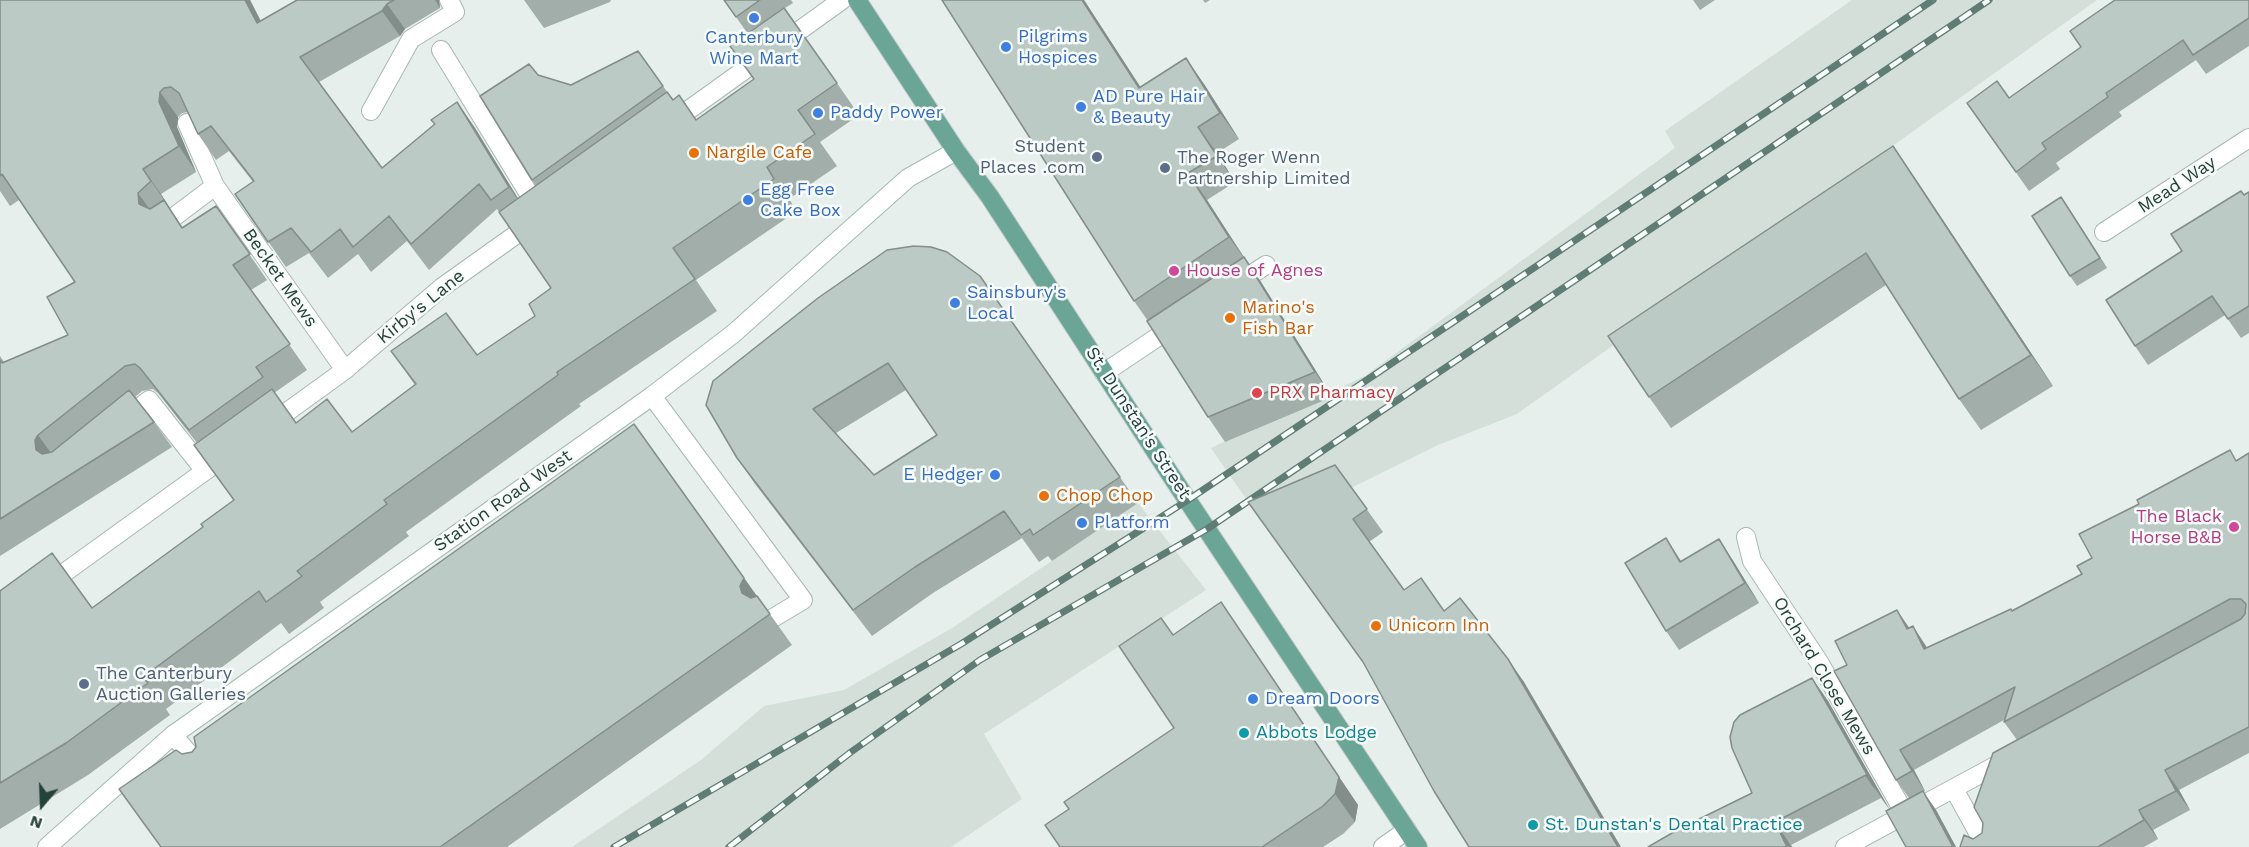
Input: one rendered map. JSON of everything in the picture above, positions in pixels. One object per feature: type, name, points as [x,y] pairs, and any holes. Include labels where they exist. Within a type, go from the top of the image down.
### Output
[{"type":"main road","name":"St. Dunstan's Street","points":[[857,0],[956,151],[990,197],[1418,847]]},
{"type":"street","points":[[371,111],[411,39],[455,12],[449,0]]},
{"type":"street","points":[[657,133],[842,0]]},
{"type":"street","points":[[441,50],[542,216]]},
{"type":"street","name":"Becket Mews","points":[[186,123],[215,186],[345,370]]},
{"type":"street","name":"Mead Way","points":[[2104,232],[2249,138]]},
{"type":"street","name":"Station Road West","points":[[47,847],[173,735],[652,396],[733,334],[908,178],[956,151]]},
{"type":"street","points":[[166,223],[215,186]]},
{"type":"street","name":"Kirby's Lane","points":[[34,594],[345,370],[441,288],[561,202]]},
{"type":"street","points":[[1219,297],[1266,265]]},
{"type":"street","points":[[1104,373],[1190,316]]},
{"type":"street","points":[[652,396],[803,600],[773,618]]},
{"type":"street","points":[[106,434],[149,400],[205,471]]},
{"type":"street","name":"Orchard Close Mews","points":[[1746,537],[1752,561],[1819,662],[1905,814]]},
{"type":"street","points":[[173,735],[207,775]]},
{"type":"street","points":[[1845,847],[2025,750]]},
{"type":"street","points":[[1954,789],[1986,847]]},
{"type":"street","points":[[1383,847],[1407,830]]},
{"type":"shaded area","points":[[1852,0],[2097,0],[1517,414],[1438,445],[1351,488],[1264,525],[1211,448],[1365,376],[1675,148],[1665,131]]},
{"type":"shaded area","points":[[1138,503],[1206,590],[984,734],[1022,799],[951,847],[572,847],[701,760],[764,706],[844,690],[952,628]]},
{"type":"building","points":[[0,0],[245,0],[257,23],[297,0],[394,0],[382,11],[300,57],[382,168],[435,124],[431,120],[457,102],[509,187],[491,200],[479,184],[411,244],[389,216],[353,247],[340,229],[311,252],[291,228],[268,242],[235,194],[254,181],[211,126],[198,134],[179,93],[171,87],[164,88],[160,92],[159,102],[179,146],[143,169],[151,181],[138,193],[139,204],[150,209],[164,200],[182,228],[216,206],[250,254],[233,265],[290,344],[256,367],[263,377],[189,430],[140,368],[135,364],[125,366],[38,435],[35,440],[36,450],[42,454],[52,452],[129,390],[154,422],[0,519],[0,360],[2,363],[68,335],[47,297],[75,282],[2,174],[0,176]]},
{"type":"building","points":[[724,0],[760,0],[736,17]]},
{"type":"building","points":[[942,0],[1082,0],[1139,88],[1186,58],[1220,113],[1198,127],[1217,156],[1188,173],[1229,237],[1134,301]]},
{"type":"building","points":[[2115,0],[2249,0],[2249,18],[2193,55],[2183,40],[2106,93],[2108,97],[2042,143],[2046,149],[2016,172],[1967,103],[1997,81],[2009,98],[2081,47],[2070,31]]},
{"type":"building","points":[[784,8],[837,83],[798,110],[815,134],[767,167],[774,179],[673,248],[695,279],[557,372],[558,375],[384,500],[387,504],[297,571],[302,576],[266,602],[259,591],[143,677],[148,683],[66,743],[0,783],[0,591],[52,553],[92,608],[203,527],[201,524],[234,500],[194,445],[272,389],[296,423],[327,399],[352,432],[416,384],[391,351],[446,313],[477,355],[535,316],[529,304],[551,288],[499,212],[667,92],[673,100],[679,95],[696,120],[754,79],[730,46]]},
{"type":"building","points":[[638,51],[663,86],[532,180],[480,96],[529,64],[538,75],[571,85]]},
{"type":"building","points":[[1893,146],[2031,355],[1959,399],[1866,253],[1649,397],[1608,336]]},
{"type":"building","points":[[2241,191],[2244,195],[2249,192],[2249,306],[2228,319],[2212,296],[2135,346],[2106,300],[2182,251],[2171,234]]},
{"type":"building","points":[[2061,197],[2100,258],[2070,276],[2032,216]]},
{"type":"building","points":[[914,246],[931,247],[947,252],[980,276],[1120,477],[1033,535],[1030,529],[1021,535],[1004,511],[915,567],[853,610],[737,458],[706,405],[713,381],[818,298],[887,250]],"holes":[[[888,363],[937,435],[874,475],[813,409]]]},
{"type":"building","points":[[1244,257],[1315,372],[1208,417],[1147,321]]},
{"type":"building","points":[[634,424],[744,578],[740,586],[742,593],[751,598],[757,596],[770,614],[440,847],[161,847],[119,789],[176,750],[182,754],[192,752],[196,747],[194,737]]},
{"type":"building","points":[[2230,450],[2236,461],[2249,453],[2249,727],[2165,770],[2176,791],[2139,810],[2144,820],[2098,847],[1960,847],[1964,835],[1973,839],[1982,833],[1983,823],[1974,807],[1993,753],[2241,619],[2245,614],[2246,604],[2241,599],[2230,599],[2004,722],[2015,687],[1900,750],[1912,771],[1896,780],[1834,671],[1847,665],[1835,641],[1897,610],[1907,629],[1913,626],[1924,649],[2011,609],[2012,611],[2082,574],[2077,566],[2092,558],[2079,534],[2139,504],[2137,500]]},
{"type":"building","points":[[1335,465],[1367,509],[1353,519],[1404,590],[1421,578],[1444,611],[1460,598],[1508,659],[1618,847],[1469,847],[1434,791],[1363,662],[1248,502]]},
{"type":"building","points":[[1666,538],[1680,562],[1719,539],[1745,583],[1666,631],[1625,563]]},
{"type":"building","points":[[1221,602],[1339,777],[1335,794],[1323,806],[1262,847],[1060,847],[1045,825],[1069,809],[1064,802],[1174,728],[1119,646],[1161,618],[1173,635]]},
{"type":"building","points":[[1812,678],[1874,787],[1866,775],[1775,822],[1787,847],[1648,847],[1752,793],[1732,748],[1730,737],[1734,722],[1740,715]]},
{"type":"building","points":[[1923,791],[1953,847],[1906,847],[1886,811]]},
{"type":"railway","points":[[614,847],[961,644],[1188,500],[1933,0]]},
{"type":"railway","points":[[729,847],[851,752],[980,660],[1207,529],[1989,0]]},
{"type":"place","name":"Canterbury Wine Mart","points":[[754,18]]},
{"type":"place","name":"Pilgrims Hospices","points":[[1006,47]]},
{"type":"place","name":"AD Pure Hair & Beauty","points":[[1081,107]]},
{"type":"place","name":"Paddy Power","points":[[818,113]]},
{"type":"place","name":"Nargile Cafe","points":[[694,153]]},
{"type":"place","name":"Student Places .com","points":[[1097,157]]},
{"type":"place","name":"The Roger Wenn Partnership Limited","points":[[1165,168]]},
{"type":"place","name":"Egg Free Cake Box","points":[[748,200]]},
{"type":"place","name":"House of Agnes","points":[[1174,271]]},
{"type":"place","name":"Sainsbury's Local","points":[[955,303]]},
{"type":"place","name":"Marino's Fish Bar","points":[[1230,318]]},
{"type":"place","name":"PRX Pharmacy","points":[[1257,393]]},
{"type":"place","name":"E Hedger","points":[[995,475]]},
{"type":"place","name":"Chop Chop","points":[[1044,496]]},
{"type":"place","name":"Platform","points":[[1082,523]]},
{"type":"place","name":"The Black Horse B&B","points":[[2234,527]]},
{"type":"place","name":"Unicorn Inn","points":[[1376,626]]},
{"type":"place","name":"The Canterbury Auction Galleries","points":[[84,684]]},
{"type":"place","name":"Dream Doors","points":[[1253,699]]},
{"type":"place","name":"Abbots Lodge","points":[[1244,733]]},
{"type":"place","name":"St. Dunstan's Dental Practice","points":[[1533,825]]}]
